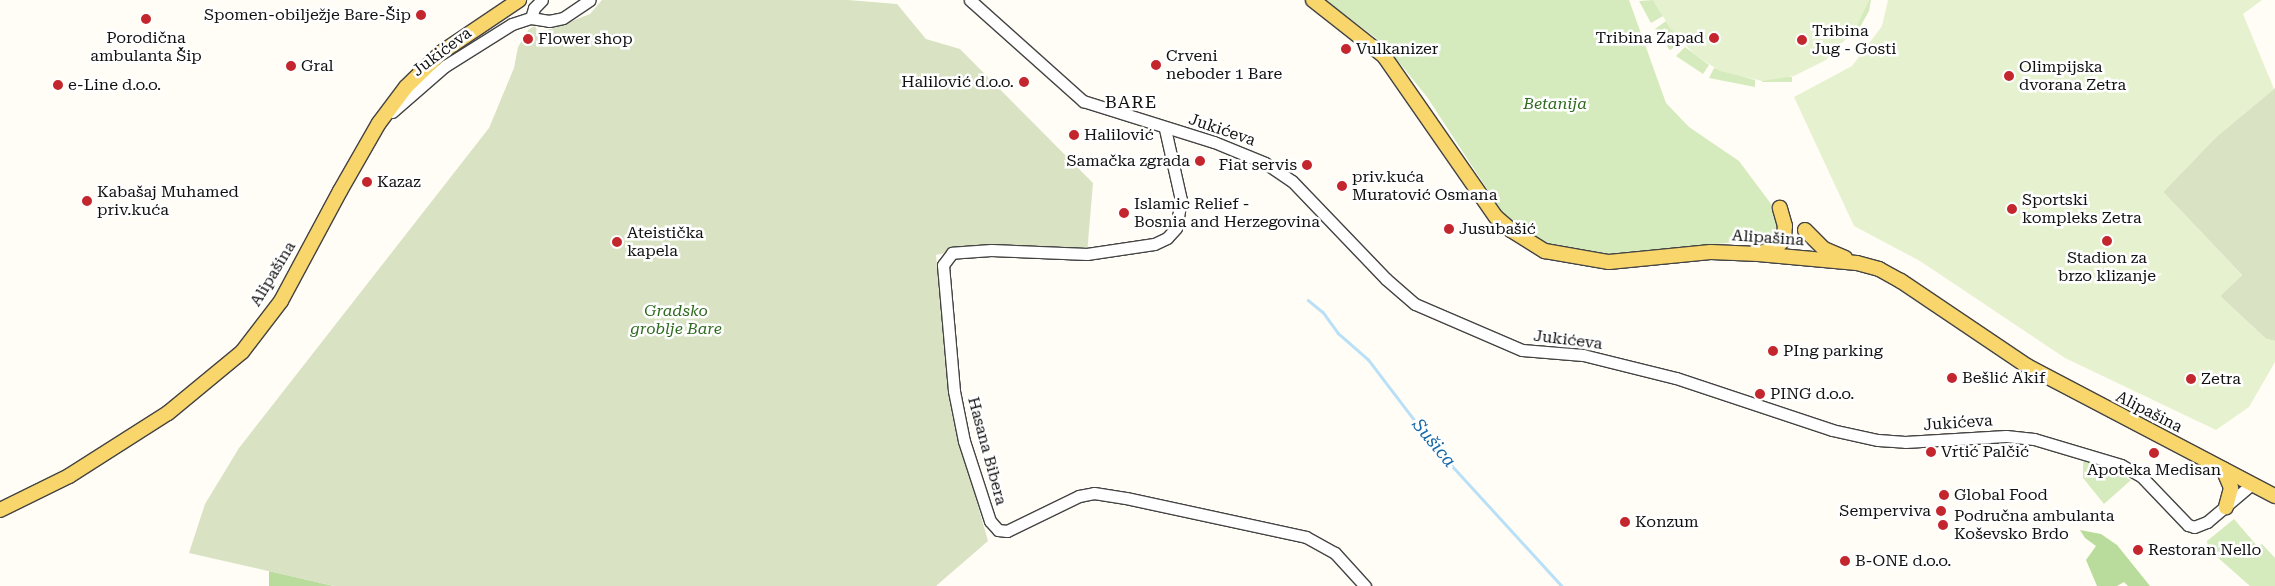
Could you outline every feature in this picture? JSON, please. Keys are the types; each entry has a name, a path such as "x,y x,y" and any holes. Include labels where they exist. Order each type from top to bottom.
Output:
{"main road":[{"name":"Alipašina","path":"0,510 68,476 160,418 242,352 281,301 379,123 429,62 519,0"},
{"name":"Alipašina","path":"1313,0 1384,56 1430,119 1480,196 1496,217 1527,241 1551,252 1594,262 1711,252 1758,254 1857,263 1901,281 2027,366 2275,496"},
{"path":"1758,254 1778,246 1784,239 1785,226 1780,208"},
{"path":"1805,230 1824,249 1857,263"},
{"path":"2223,469 2231,488 2226,507"}],"street":[{"path":"531,18 534,8 542,0"},
{"name":"Jukićeva","path":"379,123 445,66 512,24 531,18 549,21 563,18 590,0"},
{"name":"Jukićeva","path":"970,0 1083,101 1166,130 1214,142 1265,163 1292,181 1386,279 1415,304 1522,350 1583,355 1676,378 1832,430 1878,440 1906,442 2006,436 2034,439 2121,465 2141,476 2191,527 2203,525 2252,484"},
{"name":"Hasana Bibera","path":"1166,130 1181,200 1176,228 1167,238 1154,244 1087,254 991,250 952,253 943,265 954,391 964,441 990,521 998,530 1006,531 1080,496 1094,493 1126,498 1306,537 1335,553 1365,586"}],"green space":[{"name":"Gradsko groblje Bare","path":"602,0 848,0 897,4 926,39 960,49 1093,183 1087,254 1050,247 973,246 936,255 952,415 988,541 936,586 334,586 189,553 205,504 239,448 489,128 514,68 518,47 529,29 535,26 538,32 551,29 590,14"},
{"name":"Betanija","path":"1325,0 1629,0 1666,103 1689,127 1739,161 1780,216 1777,241 1735,242 1609,256 1551,247 1524,233 1504,215 1427,97 1402,66 1376,38"},
{"path":"1653,0 1663,16 1651,23 1639,1"},
{"path":"1653,0 1869,0 1856,28 1826,60 1794,76 1762,81 1720,71 1695,55 1670,28"},
{"path":"1869,0 1871,0 1869,11 1854,38 1850,36"},
{"name":"Sportski kompleks Zetra","path":"1888,0 2262,0 2243,14 2274,89 2216,137 2163,192 2242,275 2220,296 2266,339 2275,341 2275,362 2249,407 2216,430 2065,358 1920,261 1854,226 1794,97 1852,66 1882,26"},
{"path":"1666,21 1681,42 1670,50 1655,29"},
{"path":"1685,47 1709,65 1703,74 1676,56"},
{"path":"1714,68 1755,80 1755,87 1709,78"},
{"path":"1762,77 1792,77 1792,82 1762,82"},
{"path":"2275,88 2275,341 2266,339 2220,296 2242,275 2163,192 2216,137"},
{"path":"2091,460 2131,480 2104,504 2083,478 2083,462"},
{"path":"2234,519 2258,547 2262,544 2275,558 2275,586 2250,586 2208,549 2207,541"},
{"path":"2080,530 2101,534 2117,545 2150,586 2128,586 2124,582 2117,586 2097,586 2086,560 2096,546 2085,538"},
{"path":"269,571 334,586 269,586"}],"waterway":[{"name":"Sušica","path":"1308,300 1323,312 1338,333 1368,359 1435,447 1562,586"}],"place":[{"name":"Spomen-obilježje Bare-Šip","path":"421,15"},
{"name":"Porodična ambulanta Šip","path":"146,19"},
{"name":"Tribina Zapad","path":"1714,38"},
{"name":"Flower shop","path":"528,39"},
{"name":"Tribina Jug - Gosti","path":"1802,40"},
{"name":"Vulkanizer","path":"1346,49"},
{"name":"Crveni neboder 1 Bare","path":"1156,65"},
{"name":"Gral","path":"291,66"},
{"name":"Olimpijska dvorana Zetra","path":"2009,76"},
{"name":"Halilović d.o.o.","path":"1024,82"},
{"name":"e-Line d.o.o.","path":"58,85"},
{"name":"Halilović","path":"1074,135"},
{"name":"Samačka zgrada","path":"1200,161"},
{"name":"Fiat servis","path":"1307,165"},
{"name":"Kazaz","path":"367,182"},
{"name":"priv.kuća Muratović Osmana","path":"1342,186"},
{"name":"Kabašaj Muhamed priv.kuća","path":"87,201"},
{"name":"Sportski kompleks Zetra","path":"2012,209"},
{"name":"Islamic Relief - Bosnia and Herzegovina","path":"1124,213"},
{"name":"Jusubašić","path":"1449,229"},
{"name":"Stadion za brzo klizanje","path":"2107,241"},
{"name":"Ateistička kapela","path":"617,242"},
{"name":"PIng parking","path":"1773,351"},
{"name":"Bešlić Akif","path":"1952,378"},
{"name":"Zetra","path":"2191,379"},
{"name":"PING d.o.o.","path":"1760,394"},
{"name":"Vrtić Palčić","path":"1931,452"},
{"name":"Apoteka Medisan","path":"2154,453"},
{"name":"Global Food","path":"1944,495"},
{"name":"Semperviva","path":"1941,511"},
{"name":"Konzum","path":"1625,522"},
{"name":"Područna ambulanta Koševsko Brdo","path":"1943,525"},
{"name":"Restoran Nello","path":"2138,550"},
{"name":"B-ONE d.o.o.","path":"1845,561"}],"district":[{"name":"BARE","path":"1131,102"}]}
